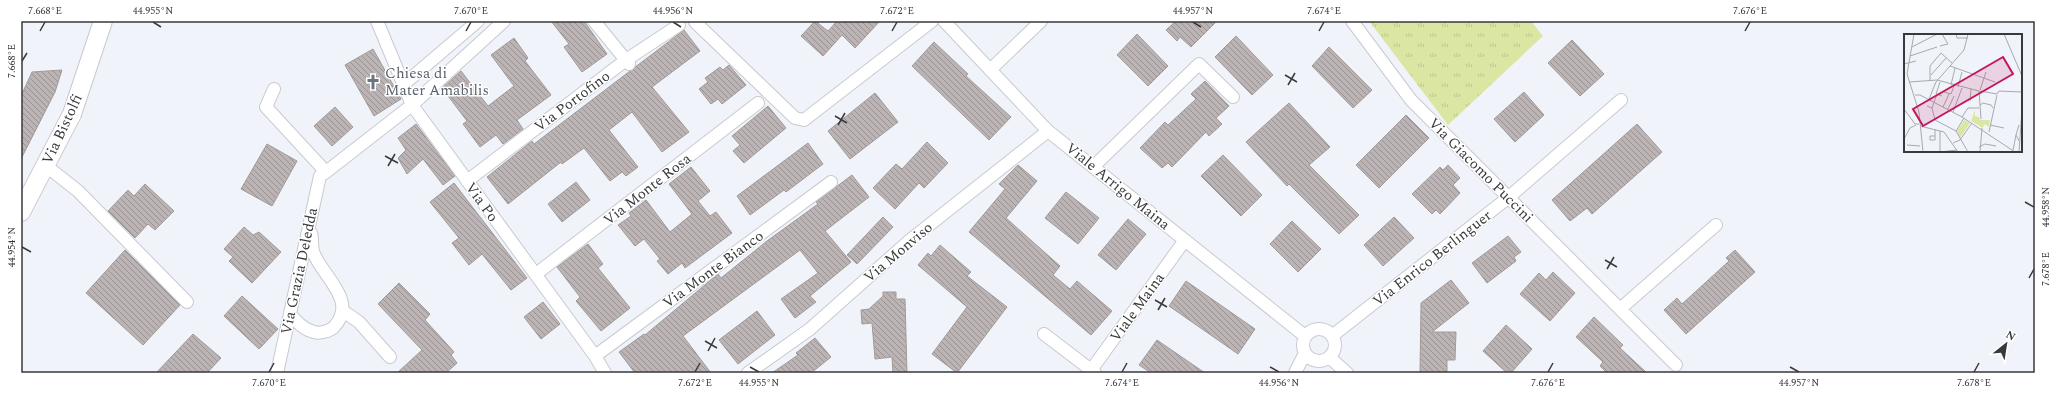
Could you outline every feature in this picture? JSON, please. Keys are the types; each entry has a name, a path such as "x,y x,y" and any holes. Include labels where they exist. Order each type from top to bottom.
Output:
{"street":[{"name":"Via Bistolfi","path":"21,212 72,114 103,21"},
{"name":"Via Po","path":"377,21 412,105 536,274 595,356 605,373"},
{"path":"404,84 478,21"},
{"path":"274,89 266,107 326,172 412,105 504,21"},
{"path":"594,21 628,62"},
{"path":"695,22 795,118 804,120 932,21"},
{"name":"Viale Arrigo Maina","path":"944,21 1048,131 1305,336"},
{"path":"990,70 1041,21"},
{"name":"Via Giacomo Puccini","path":"1352,21 1411,100 1676,365"},
{"name":"Via Portofino","path":"467,181 678,25"},
{"path":"1093,167 1198,64 1233,97"},
{"name":"Via Enrico Berlinguer","path":"1332,336 1509,198 1621,100"},
{"name":"Via Monte Rosa","path":"536,274 758,103"},
{"name":"Via Monviso","path":"748,373 810,329 909,241 1048,131"},
{"path":"46,165 78,191 187,302"},
{"name":"Via Grazia Deledda","path":"277,373 320,176 326,172"},
{"name":"Via Monte Bianco","path":"595,356 831,182"},
{"path":"290,314 302,326 317,333 331,330 338,322 343,311 340,293 321,269 313,252 310,223"},
{"path":"1620,309 1716,225"},
{"name":"Viale Maina","path":"1092,372 1185,240"},
{"path":"343,311 359,322 390,357"},
{"path":"1313,330 1324,330 1332,336 1335,345 1329,357 1325,360 1314,360 1305,353 1303,345 1305,336 1313,330"},
{"path":"1044,334 1092,372"},
{"path":"1295,373 1305,353"},
{"path":"1329,357 1347,373"}],"green space":[{"path":"1369,21 1531,21 1543,36 1448,125"}],"building":[{"path":"551,21 584,21 607,54 582,72 564,47 569,44"},
{"path":"815,21 828,31 837,21 880,21 855,48 842,35 823,56 801,36"},
{"path":"1176,21 1217,21 1191,47 1180,37 1177,41 1166,30"},
{"path":"684,30 700,51 652,87 689,132 662,152 632,112 609,130 638,167 626,176 622,172 610,181 584,148 562,164 561,162 508,204 487,177 532,141 534,144"},
{"path":"1137,34 1168,66 1148,86 1117,55"},
{"path":"1236,36 1273,75 1252,95 1215,57"},
{"path":"514,38 528,58 525,61 551,95 517,120 523,129 503,144 496,135 480,147 463,124 467,121 442,88 461,71 488,106 514,86 491,55"},
{"path":"1572,40 1604,74 1580,96 1548,63"},
{"path":"934,42 968,74 966,76 1011,117 989,140 912,66"},
{"path":"1329,47 1372,90 1353,108 1312,66"},
{"name":"Chiesa di Mater Amabilis","path":"373,49 401,99 374,116 345,65"},
{"path":"729,65 746,85 722,104 718,99 711,104 699,89 708,82 705,78 720,67 723,70"},
{"path":"62,70 55,92 21,159 21,96 32,72"},
{"path":"1205,81 1229,106 1216,118 1222,124 1209,136 1206,132 1172,167 1168,163 1162,168 1140,148 1165,122 1168,125 1196,99 1191,94"},
{"path":"1524,92 1544,115 1515,142 1494,119"},
{"path":"875,93 898,122 850,159 828,131"},
{"path":"1289,103 1330,147 1309,165 1359,215 1339,234 1289,184 1287,186 1246,142"},
{"path":"768,106 786,128 744,163 733,151 740,145 732,136"},
{"path":"335,107 353,127 332,146 314,126"},
{"path":"1406,115 1429,138 1379,188 1356,165"},
{"path":"416,124 455,176 443,185 423,159 407,174 398,158 406,150 398,138"},
{"path":"1637,124 1662,152 1592,214 1587,208 1570,221 1552,200"},
{"path":"927,142 948,163 924,188 919,183 895,209 873,188 896,164 902,169"},
{"path":"808,143 823,164 786,192 784,190 750,215 737,196"},
{"path":"267,144 297,161 272,206 241,189"},
{"path":"1223,155 1262,195 1241,216 1201,176"},
{"path":"1018,165 1037,181 1006,218 1060,266 1053,275 1070,289 1077,281 1112,311 1091,335 969,232 1005,189 999,184"},
{"path":"1448,165 1460,178 1453,185 1460,193 1440,214 1436,210 1432,214 1412,194 1440,167 1443,170"},
{"path":"691,167 710,191 698,201 710,216 716,212 732,233 685,268 682,263 668,274 657,261 660,259 644,239 635,246 618,225 631,216 629,213 646,200 670,232 692,214 669,184"},
{"path":"852,175 869,197 825,231 851,262 810,296 816,302 795,318 781,299 818,273 800,250 683,336 711,373 635,373 619,352 644,334 645,335 718,274 721,278 767,241 818,204 816,202"},
{"path":"576,182 590,200 562,222 548,204"},
{"path":"454,183 527,278 511,290 482,254 469,265 452,243 459,238 430,202"},
{"path":"145,184 174,211 155,230 148,224 135,238 108,211 128,190 134,196"},
{"path":"1066,192 1099,218 1078,244 1045,218"},
{"path":"883,217 893,227 857,264 847,255"},
{"path":"1394,217 1414,238 1383,266 1364,245"},
{"path":"1128,219 1146,234 1116,270 1098,255"},
{"path":"1292,221 1321,249 1298,272 1270,244"},
{"path":"244,227 253,235 259,232 281,252 252,283 229,261 233,257 224,249"},
{"path":"1508,236 1521,252 1514,257 1516,261 1487,283 1472,263"},
{"path":"588,244 603,264 598,268 630,308 601,331 576,301 580,297 557,267"},
{"path":"940,245 971,272 967,276 1007,307 957,373 932,354 967,307 918,265 928,253 931,256"},
{"path":"125,250 180,305 143,345 86,293"},
{"path":"1735,250 1755,272 1686,334 1664,310 1677,298 1682,304 1729,261 1726,258"},
{"path":"1553,272 1575,293 1550,321 1520,294 1539,273 1546,280"},
{"path":"1451,280 1469,303 1432,332 1456,332 1455,360 1447,360 1447,373 1420,373 1421,303"},
{"path":"1186,281 1255,329 1238,354 1169,306"},
{"path":"399,283 430,314 425,320 454,352 451,355 457,363 446,373 397,373 422,350 378,304"},
{"path":"883,292 896,292 896,299 905,299 907,373 893,373 892,357 875,359 872,323 862,324 861,310 869,309 883,296"},
{"path":"242,296 278,329 259,349 224,316"},
{"path":"543,302 560,324 541,339 524,317"},
{"path":"757,311 775,335 738,364 719,340"},
{"path":"1594,317 1623,345 1620,348 1647,373 1607,373 1600,366 1603,362 1576,337"},
{"path":"1506,325 1532,349 1511,373 1507,373 1483,351"},
{"path":"193,334 221,358 207,373 156,373"},
{"path":"815,338 831,357 811,373 772,373 798,355 796,353"},
{"path":"1157,340 1205,373 1151,373 1139,365"}],"place":[{"name":"Chiesa di Mater Amabilis","path":"373,82"}]}
